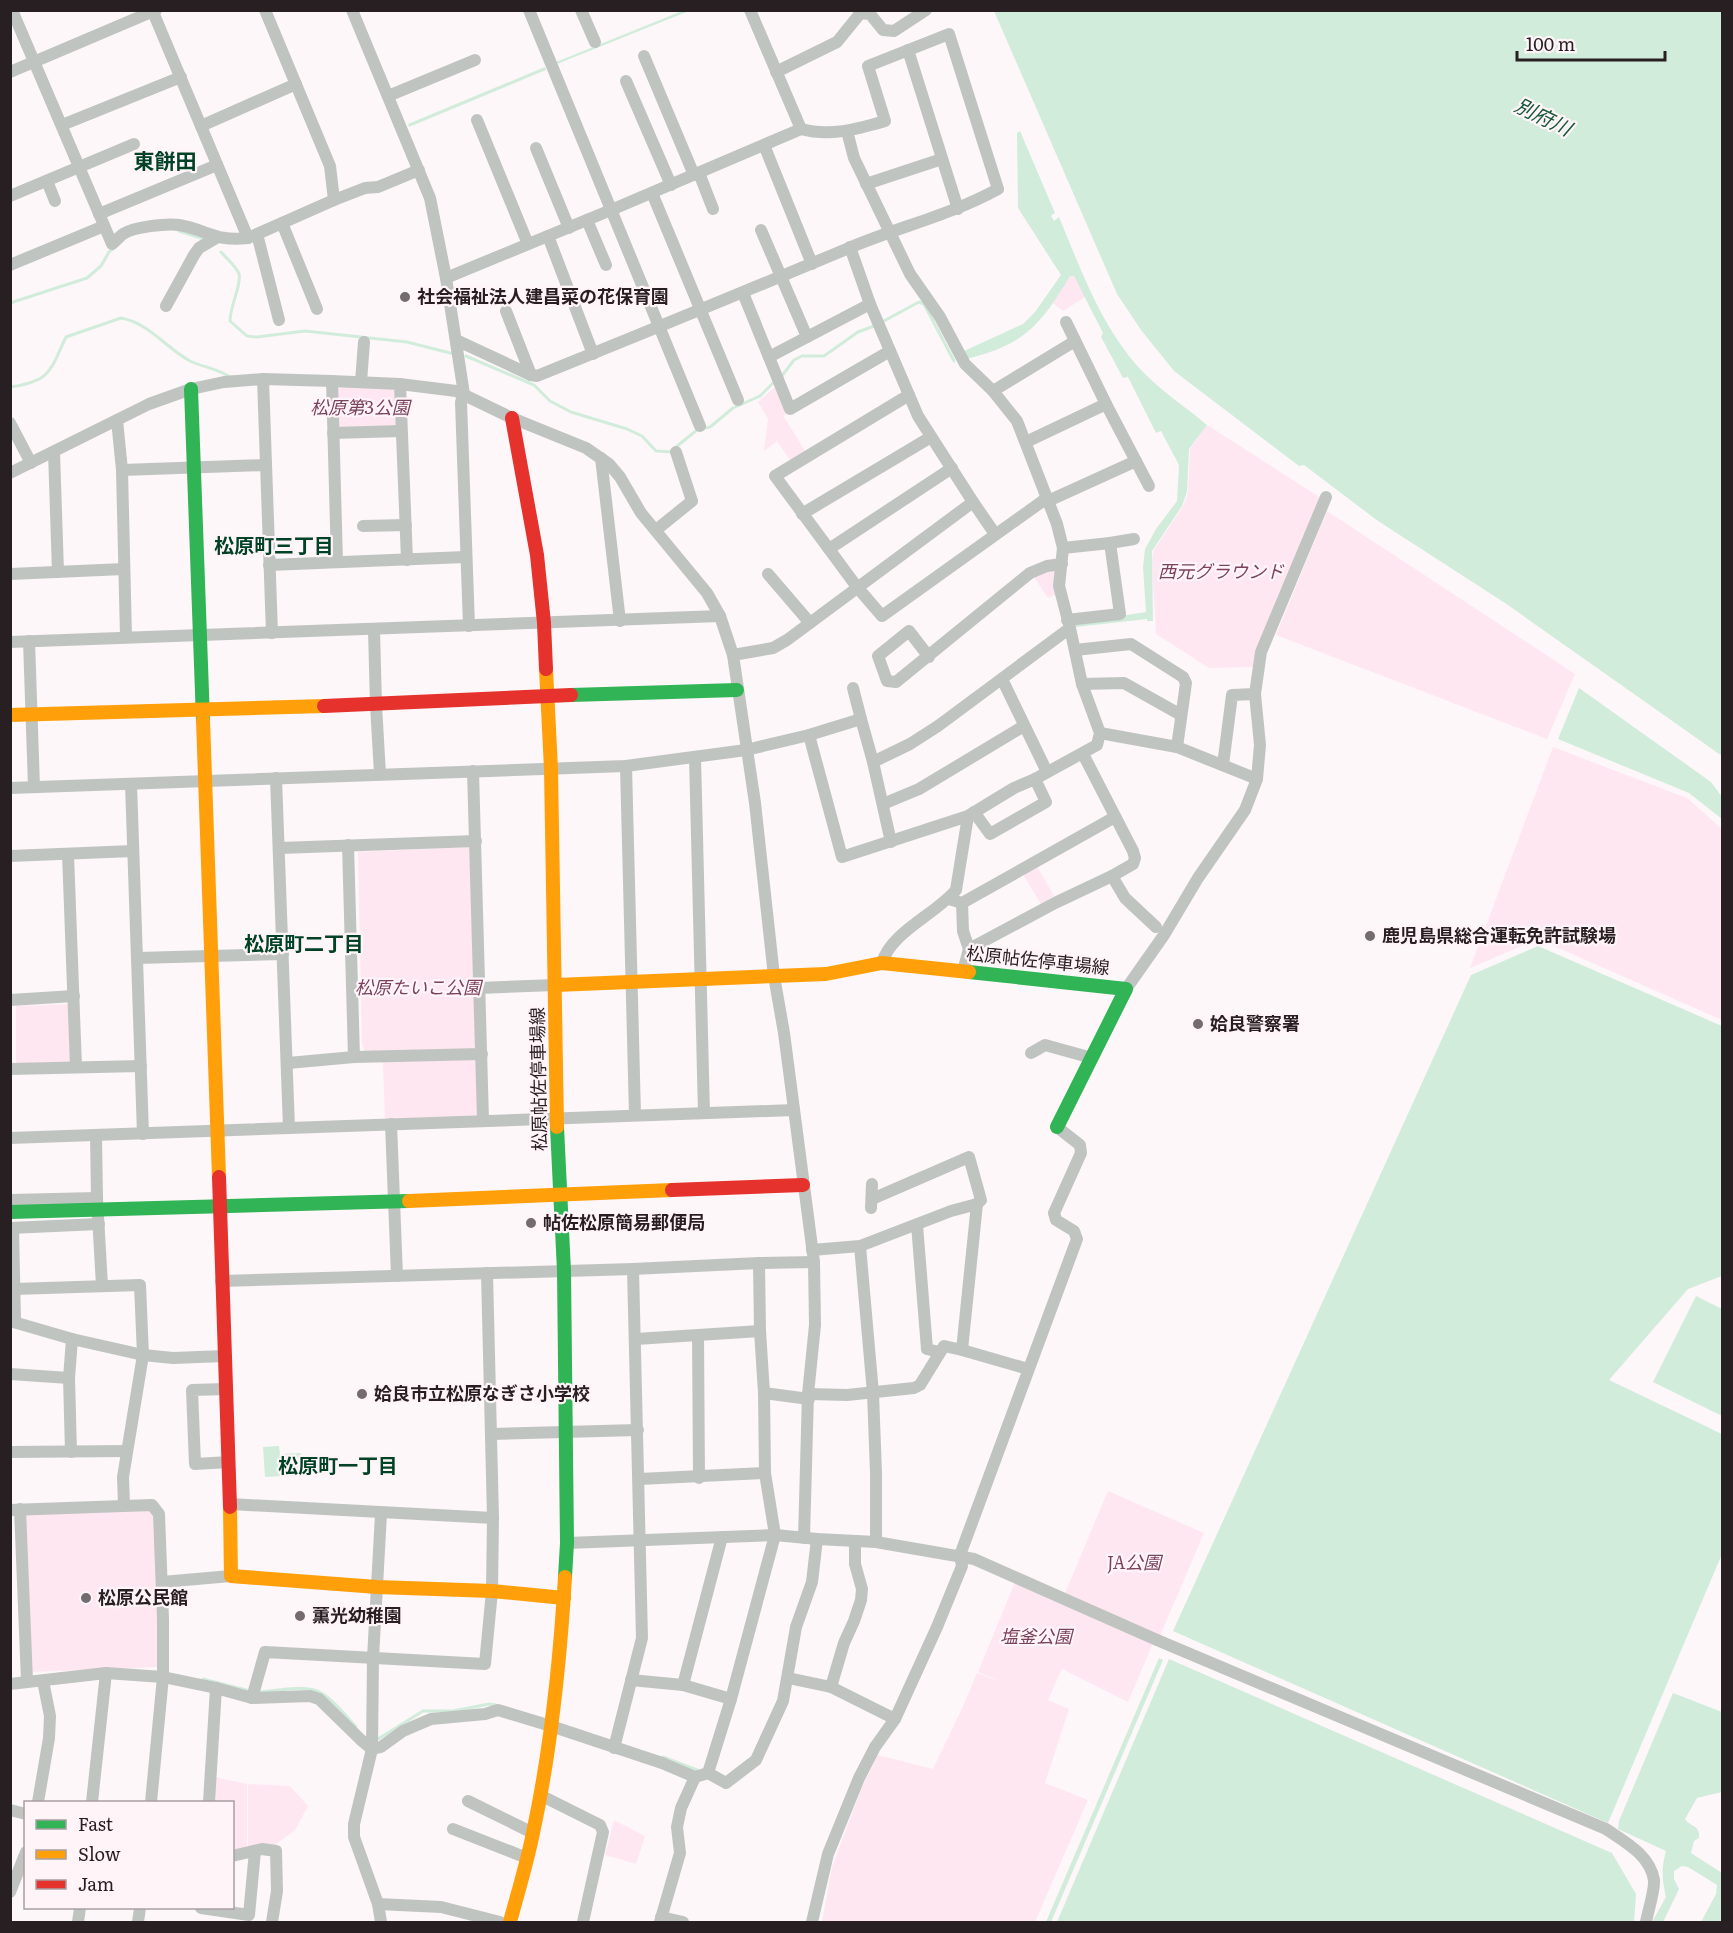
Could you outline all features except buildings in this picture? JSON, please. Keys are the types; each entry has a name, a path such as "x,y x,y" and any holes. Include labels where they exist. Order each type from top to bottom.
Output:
{"street":[{"path":"12,10 112,244 124,233 134,229 176,224 208,233 216,238 231,240 253,236 334,200 365,188 378,187 419,170"},
{"path":"265,10 330,166 334,200"},
{"path":"529,10 700,426"},
{"path":"581,10 595,42"},
{"path":"750,10 801,129"},
{"path":"776,72 837,42 861,12 870,14 883,30 894,31 926,10"},
{"path":"10,72 155,11 217,165 253,236 279,320"},
{"path":"355,11 430,198 446,278 464,394 461,402 469,626"},
{"path":"446,278 801,129 813,132 847,131 885,121 868,66 949,34 998,189 958,209 888,232 537,376 456,340"},
{"path":"908,50 958,209"},
{"path":"644,56 713,209"},
{"path":"388,96 475,60"},
{"path":"62,125 180,77"},
{"path":"626,81 671,185"},
{"path":"201,126 296,84"},
{"path":"477,120 528,244"},
{"path":"809,735 842,857 971,814 1014,788 1083,754 1097,745 1100,733 1082,684 1059,586 1063,548 1048,499 1026,442 1017,421 993,392 965,364 940,317 910,274 854,158 847,131"},
{"path":"10,196 134,144"},
{"path":"764,145 812,264"},
{"path":"536,148 569,228"},
{"path":"866,184 942,159"},
{"path":"99,214 217,165"},
{"path":"47,181 55,201"},
{"path":"652,193 738,400"},
{"path":"587,220 606,266"},
{"path":"282,223 316,309"},
{"path":"10,265 104,226"},
{"path":"761,230 807,337"},
{"path":"548,236 593,354"},
{"path":"166,306 199,248 216,238"},
{"path":"850,248 870,304 909,395 931,437 995,534"},
{"path":"743,293 790,409 890,351"},
{"path":"769,357 870,304"},
{"path":"506,311 531,375"},
{"path":"1066,322 1149,486"},
{"path":"993,392 1075,341"},
{"path":"361,382 364,342"},
{"path":"263,379 272,633"},
{"path":"10,473 141,408 190,389 224,382 263,379 434,387 464,394 512,418 586,448 601,458 620,477 641,513 707,593 720,616 733,655 813,1256 814,1325 808,1397 804,1538"},
{"path":"332,381 337,562"},
{"path":"400,384 408,560"},
{"path":"190,389 229,1462 231,1576"},
{"path":"909,395 775,476 857,587 882,616 995,534 1048,499 1136,461"},
{"path":"1026,442 1106,404"},
{"path":"479,988 556,985 551,769 544,623 537,555 512,418"},
{"path":"117,420 122,470 126,637"},
{"path":"10,423 31,463"},
{"path":"333,433 401,432"},
{"path":"802,514 931,437"},
{"path":"54,452 58,572"},
{"path":"656,530 692,501 676,452"},
{"path":"601,458 620,621"},
{"path":"122,470 265,465"},
{"path":"829,549 952,468"},
{"path":"812,1923 828,1854 859,1778 875,1747 895,1719 938,1627 962,1566 960,1555 1077,1239 1074,1231 1056,1220 1054,1213 1082,1153 1080,1145 1057,1127 1126,989 1245,810 1257,779 1260,745 1255,694 1261,652 1326,497"},
{"path":"733,655 773,648 973,502"},
{"path":"363,525 406,525"},
{"path":"1063,548 1134,539"},
{"path":"873,762 910,744 1002,679 1069,624 1120,614 1110,543"},
{"path":"269,565 465,557"},
{"path":"928,657 1030,573 1047,566 1062,564"},
{"path":"10,574 124,569"},
{"path":"768,574 810,623"},
{"path":"10,642 720,616"},
{"path":"374,630 380,774"},
{"path":"29,641 34,787"},
{"path":"1075,650 1131,644 1183,677 1186,683 1177,747"},
{"path":"1002,679 1047,772"},
{"path":"1082,684 1124,683 1181,715"},
{"path":"853,688 891,842"},
{"path":"10,714 376,705 548,696 737,690"},
{"path":"1223,765 1233,695 1255,694"},
{"path":"10,788 626,766 746,750 809,735 861,719"},
{"path":"883,804 919,789 1024,726"},
{"path":"1100,733 1177,747 1257,779"},
{"path":"969,949 1133,864 1135,858 1083,754"},
{"path":"694,757 704,1113"},
{"path":"626,766 635,1116"},
{"path":"473,771 483,1120"},
{"path":"276,778 289,1128"},
{"path":"971,814 990,834 1046,802 1035,779"},
{"path":"131,784 142,1134"},
{"path":"882,963 885,950 956,890 971,814"},
{"path":"962,903 1115,817"},
{"path":"280,848 476,841"},
{"path":"348,845 354,1057"},
{"path":"10,856 133,851"},
{"path":"69,854 76,1067"},
{"path":"1112,876 1125,898 1156,927"},
{"path":"949,898 962,903"},
{"path":"962,903 963,931 969,949 963,971"},
{"path":"137,958 283,954"},
{"name":"松原帖佐停車場線","path":"510,1923 533,1833 551,1726 564,1598 567,1543 564,1271 557,1118 556,985 826,974 882,963 1126,989"},
{"path":"10,1000 74,996"},
{"path":"1031,1053 1045,1045 1092,1058"},
{"path":"288,1063 354,1057 482,1054"},
{"path":"10,1069 141,1066"},
{"path":"10,1138 794,1110"},
{"path":"391,1124 397,1276"},
{"path":"96,1136 96,1211 102,1286"},
{"path":"221,1281 759,1263 813,1256 860,1245 951,1211 977,1204 981,1200 969,1157 871,1203 872,1184"},
{"path":"10,1212 394,1202 803,1185"},
{"path":"10,1200 96,1211"},
{"path":"962,1350 977,1204"},
{"path":"96,1211 12,1228 13,1321 72,1339 142,1355 173,1358 225,1356"},
{"path":"917,1225 927,1349 939,1352"},
{"path":"860,1245 873,1393 876,1542"},
{"path":"708,1773 731,1699 775,1535 765,1473 764,1393 759,1331 759,1263"},
{"path":"614,1748 642,1638 633,1269"},
{"path":"252,1698 265,1652 485,1664 492,1592 493,1518 487,1273"},
{"path":"14,1289 140,1285 142,1355 123,1477 124,1505"},
{"path":"636,1339 759,1331"},
{"path":"698,1335 699,1478"},
{"path":"71,1452 69,1378 72,1339"},
{"path":"764,1393 808,1397 914,1388 920,1385 944,1346 1028,1370"},
{"path":"10,1374 69,1378"},
{"path":"226,1389 192,1390 195,1464 229,1462"},
{"path":"492,1434 638,1430"},
{"path":"10,1452 127,1450"},
{"path":"639,1479 699,1478 765,1473"},
{"path":"230,1504 381,1514 493,1518"},
{"path":"27,1681 15,1510 152,1505 159,1514 163,1677 151,1801"},
{"path":"381,1514 373,1658 372,1749 354,1824 354,1838 378,1904 381,1923"},
{"path":"567,1543 775,1535 876,1542 974,1559 1157,1640 1606,1829 1647,1860 1654,1881 1646,1923"},
{"path":"683,1685 722,1537"},
{"path":"372,1749 381,1747 403,1731 431,1719 485,1714 498,1710 662,1763 695,1777 708,1773 726,1783 756,1760 783,1701 796,1627 812,1582 817,1539"},
{"path":"831,1687 844,1643 861,1600 862,1589 855,1564 855,1541"},
{"path":"162,1582 231,1576 564,1598"},
{"path":"10,1684 106,1673 163,1677 252,1698 300,1695 320,1699 372,1749"},
{"path":"92,1801 106,1673"},
{"path":"788,1678 831,1687 895,1719"},
{"path":"631,1680 683,1685 731,1699"},
{"path":"38,1801 49,1738 50,1716 43,1681"},
{"path":"209,1801 216,1688"},
{"path":"683,1923 660,1920 680,1853 677,1827 681,1808 695,1777"},
{"path":"540,1796 600,1825 603,1832 583,1923"},
{"path":"468,1801 533,1833"},
{"path":"453,1829 527,1857"},
{"path":"234,1856 262,1849 276,1851 277,1891 272,1923"},
{"path":"208,1909 249,1915 255,1851"},
{"path":"10,1892 14,1870 24,1855"},
{"path":"378,1904 441,1906 464,1918 500,1923"}],"green space":[{"path":"1070,276 1074,276 1085,297 1063,311 1053,303"},
{"name":"松原第3公園","path":"336,384 396,388 398,423 394,428 339,430"},
{"path":"776,386 787,410 784,417 807,454 792,463 777,441 764,451 768,419 758,402"},
{"name":"西元グラウンド","path":"1207,425 1321,498 1256,667 1209,668 1156,634 1153,551 1183,506 1188,493 1190,449"},
{"path":"1327,511 1575,674 1547,739 1276,635"},
{"path":"1053,568 1057,571 1057,594 1048,598 1033,576"},
{"path":"1553,747 1687,798 1722,829 1722,1020 1538,939 1470,968"},
{"name":"松原たいこ公園","path":"471,847 477,1043 473,1051 366,1054 362,1045 358,852"},
{"path":"1036,865 1054,896 1041,904 1022,873"},
{"path":"71,1004 72,1064 16,1066 16,1006"},
{"path":"476,1057 479,1117 385,1121 383,1061"},
{"name":"JA公園","path":"1108,1491 1204,1533 1160,1636 1065,1593"},
{"path":"149,1510 154,1515 159,1593 158,1667 30,1672 25,1517 29,1513"},
{"name":"塩釜公園","path":"1015,1582 1153,1643 1128,1702 1062,1669 1048,1700 1069,1709 1045,1783 1088,1800 1035,1922 822,1922 832,1867 862,1787 878,1755 933,1769 977,1673 1004,1683 978,1672"},
{"path":"215,1777 247,1784 247,1850 234,1853 234,1801 214,1801"},
{"path":"248,1784 290,1786 308,1806 295,1830 271,1848 248,1849"},
{"path":"614,1820 645,1836 636,1864 605,1855"}],"water":[{"path":"682,11 689,11 557,64 556,62"},
{"name":"別府川","path":"994,11 1722,11 1722,756 1505,603 1378,521 1304,465 1299,466 1174,371 1141,330 1117,294"},
{"path":"545,67 546,70 409,127 408,124"},
{"path":"1020,131 1055,213 1051,216 1054,221 1059,217 1095,300 1118,340 1146,375 1207,425 1189,449 1187,492 1182,506 1152,551 1153,621 1147,621 1147,619 1076,627 1076,623 1146,612 1143,567 1145,549 1156,529 1177,501 1179,465 1161,431 1156,433 1128,377 1123,378 1101,337 1103,333 1074,276 1070,276 1050,308 1016,340 986,354 966,359 962,352 1023,324 1035,312 1061,275 1018,208 1017,133"},
{"path":"1579,688 1711,782 1722,797 1722,819 1689,793 1558,739"},
{"path":"1538,946 1722,1026 1722,1276 1688,1289 1609,1380 1722,1434 1722,1554 1608,1823 1173,1631 1471,975"},
{"path":"1696,1296 1722,1309 1722,1416 1653,1382"},
{"path":"279,1446 280,1454 301,1453 302,1475 265,1477 263,1447"},
{"path":"1159,1658 1163,1660 1051,1922 1046,1922"},
{"path":"1169,1659 1612,1853 1636,1894 1634,1922 1057,1922"},
{"path":"1673,1693 1722,1712 1722,1792 1697,1798 1685,1819 1697,1828 1699,1834 1699,1838 1694,1841 1691,1853 1722,1873 1722,1922 1701,1922 1716,1894 1717,1885 1688,1867 1682,1866 1674,1871 1674,1879 1679,1889 1663,1922 1652,1922 1666,1897 1663,1864 1666,1851 1618,1829 1619,1821"}],"waterway":[{"path":"179,231 204,239"},
{"path":"10,303 87,278 101,266 114,248"},
{"path":"221,252 239,274 230,321 247,336 257,337 305,331 407,342 454,354"},
{"path":"882,322 919,302 924,304 954,361"},
{"path":"10,387 34,381 48,372 66,337 121,318 149,330 190,361 230,377"},
{"path":"781,377 794,360 802,356 824,356 858,332 874,326"},
{"path":"466,356 534,385 550,401 571,412 627,429 642,436 656,451 672,452"},
{"path":"705,428 710,427 733,408 760,396 774,382"},
{"path":"676,447 697,430"},
{"path":"203,1679 250,1691"},
{"path":"258,1692 296,1688 317,1691 333,1702 356,1727"},
{"path":"378,1739 423,1711 453,1711 489,1704 496,1705"},
{"path":"663,1757 697,1770"}],"traffic: fast":[{"path":"191,389 203,720"},
{"path":"571,695 737,690"},
{"path":"969,972 1126,989 1057,1127"},
{"path":"557,1127 564,1271 567,1543 565,1577"},
{"path":"10,1212 409,1201"}],"traffic: slow":[{"path":"546,669 551,769 557,1127"},
{"path":"10,715 324,706"},
{"path":"203,720 219,1177"},
{"path":"556,985 826,974 882,963 969,972"},
{"path":"409,1201 672,1190"},
{"path":"230,1507 231,1576 377,1587 492,1591 564,1598"},
{"path":"510,1922 531,1844 545,1770 557,1673 565,1577"}],"traffic: jam":[{"path":"512,418 537,555 546,669"},
{"path":"324,706 571,695"},
{"path":"219,1177 230,1507"},
{"path":"672,1190 803,1185"}],"place":[{"name":"社会福祉法人建昌菜の花保育園","path":"405,297"},
{"name":"鹿児島県総合運転免許試験場","path":"1370,936"},
{"name":"姶良警察署","path":"1198,1024"},
{"name":"帖佐松原簡易郵便局","path":"531,1223"},
{"name":"姶良市立松原なぎさ小学校","path":"362,1394"},
{"name":"松原公民館","path":"86,1598"},
{"name":"薫光幼稚園","path":"300,1616"}],"district":[{"name":"東餅田","path":"165,162"},
{"name":"松原町三丁目","path":"274,546"},
{"name":"松原町二丁目","path":"304,944"},
{"name":"松原町一丁目","path":"338,1466"}]}
